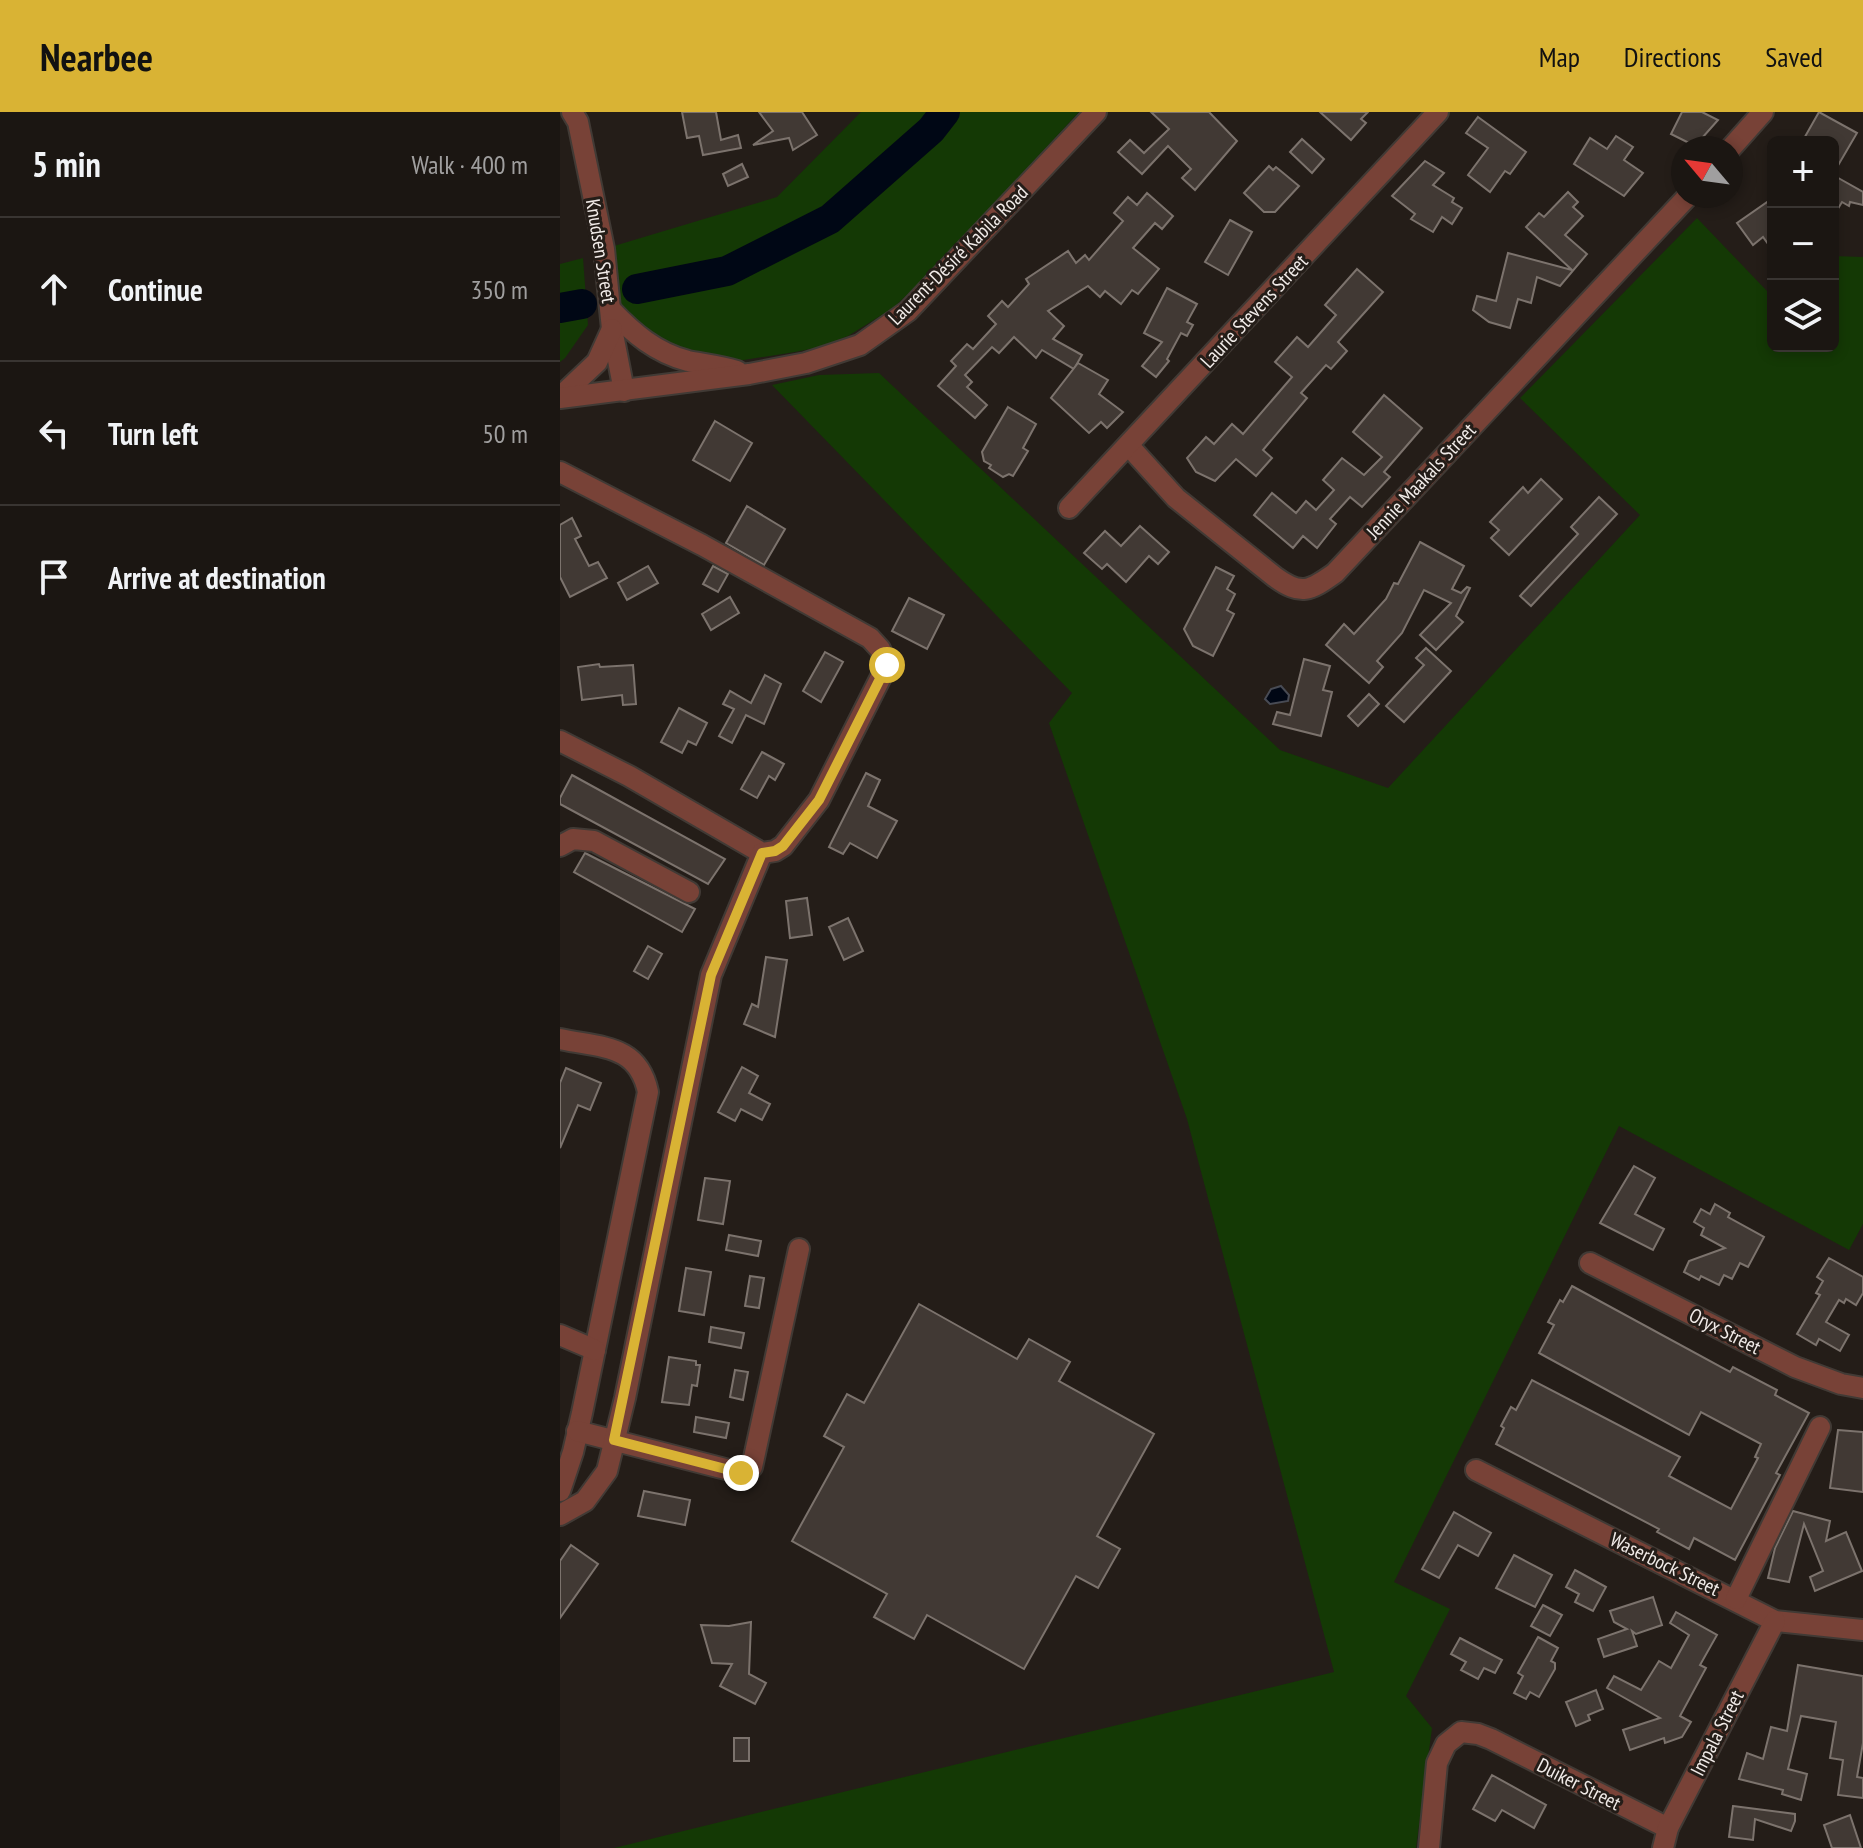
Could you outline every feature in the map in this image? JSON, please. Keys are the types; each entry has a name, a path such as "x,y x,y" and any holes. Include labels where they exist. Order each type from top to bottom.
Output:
{"street":[{"name":"Laurent-Désiré Kabila Road","path":"560,398 749,374 806,363 860,345 908,311 1096,112"},
{"name":"Laurie Stevens Street","path":"1069,508 1438,112"},
{"path":"1742,136 1763,112"},
{"name":"Knudsen Street","path":"582,115 624,391"},
{"name":"Jennie Maakals Street","path":"1129,446 1176,498 1263,569 1289,587 1299,590 1317,586 1335,573 1677,208"},
{"path":"560,398 597,362 612,320 657,349 686,360 749,374"},
{"path":"560,472 870,638 880,649 887,665 819,800 783,846 775,851 762,853 629,776 560,741"},
{"path":"560,846 573,839 594,841 689,892"},
{"path":"560,1515 585,1501 607,1471 711,975 762,853"},
{"path":"560,1039 619,1052 635,1060 645,1075 648,1092 595,1350 560,1491"},
{"path":"577,1431 741,1473 752,1467 799,1249"},
{"name":"Oryx Street","path":"1590,1263 1804,1371 1863,1388"},
{"path":"560,1335 595,1350"},
{"path":"1741,1590 1820,1427"},
{"name":"Waserbock Street","path":"1476,1470 1741,1590 1775,1621 1863,1630"},
{"name":"Impala Street","path":"1666,1838 1775,1621"},
{"name":"Duiker Street","path":"1429,1848 1437,1763 1446,1744 1461,1732 1491,1739 1666,1838"}],"green space":[{"path":"861,112 1079,112 926,277 893,308 848,336 820,347 731,362 686,360 611,310 604,249 777,197"},
{"path":"1697,218 1767,291 1767,352 1839,352 1839,256 1863,257 1863,1224 1849,1250 1619,1126 1394,1582 1450,1609 1406,1696 1432,1728 1416,1848 614,1848 1334,1672 1187,1119 1049,723 1072,693 772,385 819,375 879,373 1280,750 1388,788 1640,515 1520,398"},
{"path":"583,258 588,325 560,362 560,264"}],"shaded area":[{"path":"1281,686 1289,695 1288,701 1270,704 1265,699 1271,689"}],"building":[{"path":"682,112 716,112 721,140 738,135 741,148 703,155 699,136 687,138"},
{"path":"759,112 802,112 817,135 793,150 789,138 753,145 773,131"},
{"path":"1151,112 1209,112 1237,141 1195,190 1182,178 1191,169 1168,146 1142,174 1118,152 1130,140 1144,153 1169,129"},
{"path":"1320,112 1368,112 1361,119 1366,123 1351,140"},
{"path":"1682,112 1702,112 1718,120 1704,136 1671,134"},
{"path":"1819,112 1857,133 1839,164 1839,136 1805,136"},
{"path":"1478,117 1526,152 1510,174 1505,171 1490,192 1468,175 1488,148 1466,133"},
{"path":"1616,136 1633,147 1624,160 1643,173 1624,196 1574,164 1590,138 1607,149"},
{"path":"1302,139 1324,159 1312,173 1290,152"},
{"path":"1425,161 1444,173 1433,185 1454,198 1452,202 1462,208 1452,224 1442,217 1433,232 1411,219 1415,214 1392,196"},
{"path":"742,164 748,177 728,186 723,174"},
{"path":"1269,166 1273,170 1276,167 1299,186 1275,212 1264,212 1244,193"},
{"path":"1839,178 1863,192 1863,205 1850,202 1849,206 1842,202 1839,207"},
{"path":"1568,192 1578,202 1573,207 1583,216 1565,235 1587,254 1560,286 1537,277 1531,303 1518,299 1510,328 1489,322 1473,310 1477,296 1496,301 1508,253 1572,270 1526,227 1539,213 1544,217"},
{"path":"1147,193 1173,216 1162,229 1155,223 1133,248 1159,269 1138,294 1132,290 1121,304 1105,291 1100,297 1088,286 1048,311 1064,326 1053,339 1082,355 1074,369 1042,350 1036,358 1014,337 999,353 992,347 965,375 972,382 967,387 987,405 975,418 938,386 956,366 951,361 967,344 973,349 996,324 988,316 1002,301 1008,307 1029,284 1026,279 1068,251 1076,263 1085,255 1089,260 1123,221 1114,213 1128,197 1137,205"},
{"path":"1767,202 1767,243 1763,237 1753,245 1737,223"},
{"path":"1230,220 1252,232 1228,275 1205,262"},
{"path":"1357,269 1383,292 1338,342 1347,351 1331,369 1326,365 1301,393 1307,398 1263,450 1272,458 1256,476 1236,459 1215,481 1196,472 1187,458 1206,437 1214,444 1232,424 1243,434 1292,377 1275,362 1297,337 1308,347 1336,315 1325,305"},
{"path":"1167,288 1197,304 1187,322 1193,325 1187,336 1181,333 1167,359 1169,361 1156,377 1142,366 1162,342 1144,333"},
{"path":"1078,363 1108,380 1099,394 1123,412 1107,428 1101,422 1089,433 1051,398"},
{"path":"1384,395 1422,428 1384,472 1390,477 1362,507 1350,497 1330,519 1336,524 1317,548 1303,536 1293,548 1254,515 1272,493 1296,513 1306,501 1316,510 1334,490 1323,480 1342,458 1364,475 1382,457 1353,432"},
{"path":"1008,407 1036,424 1023,448 1028,451 1013,476 1003,477 989,468 991,465 984,461 982,452"},
{"path":"715,421 752,443 730,481 693,460"},
{"path":"1541,479 1562,499 1509,555 1491,538 1499,530 1490,522 1523,487 1528,493"},
{"path":"1599,497 1617,514 1531,606 1520,596 1578,534 1571,527"},
{"path":"747,506 785,529 764,565 726,543"},
{"path":"572,518 581,536 575,539 589,566 598,562 607,578 570,597 560,577 560,525"},
{"path":"1140,526 1169,552 1158,564 1149,556 1126,582 1107,564 1102,569 1084,553 1105,531 1121,546"},
{"path":"1420,542 1464,566 1452,589 1461,593 1470,588 1456,616 1463,622 1436,650 1420,635 1451,603 1424,590 1402,633 1377,661 1383,667 1369,683 1326,645 1344,624 1354,634 1386,599 1394,583 1398,584"},
{"path":"648,566 658,583 627,600 618,583"},
{"path":"713,566 728,574 718,592 703,584"},
{"path":"1216,567 1234,576 1227,589 1235,594 1227,610 1234,614 1213,656 1193,646 1184,629"},
{"path":"730,597 739,613 711,630 702,614"},
{"path":"909,598 944,615 927,649 892,631"},
{"path":"1426,648 1451,671 1404,722 1386,706 1424,665 1416,658"},
{"path":"825,652 843,662 821,702 803,691"},
{"path":"1304,659 1330,666 1323,690 1332,692 1321,736 1273,724 1277,712 1290,715"},
{"path":"599,664 600,667 633,665 636,704 623,705 622,695 582,700 578,667"},
{"path":"765,675 781,684 764,724 746,715 732,743 719,736 734,709 723,704 730,691 751,703"},
{"path":"1369,694 1379,704 1358,726 1348,716"},
{"path":"679,708 707,723 696,745 688,741 682,753 661,742"},
{"path":"762,752 784,764 775,780 769,776 757,798 741,789"},
{"path":"866,773 880,780 868,806 897,821 877,858 850,843 843,854 829,847"},
{"path":"572,775 725,859 708,884 560,804"},
{"path":"585,853 695,909 682,932 574,872"},
{"path":"807,898 812,935 790,938 786,901"},
{"path":"848,918 863,951 844,960 829,927"},
{"path":"648,946 662,954 648,979 634,971"},
{"path":"766,957 787,960 775,1037 744,1024 752,1004 758,1007"},
{"path":"742,1067 758,1076 749,1093 770,1104 762,1120 741,1109 735,1121 718,1112"},
{"path":"566,1068 601,1083 590,1110 578,1105 560,1148 560,1083"},
{"path":"1634,1166 1655,1178 1635,1214 1664,1229 1653,1250 1600,1223"},
{"path":"705,1178 730,1181 723,1224 698,1220"},
{"path":"1715,1204 1730,1213 1728,1217 1764,1237 1748,1267 1740,1263 1732,1279 1724,1275 1719,1285 1684,1272 1689,1261 1725,1248 1701,1235 1704,1228 1694,1222 1701,1209 1710,1214"},
{"path":"729,1235 761,1241 758,1256 726,1250"},
{"path":"1829,1258 1863,1277 1863,1293 1856,1305 1846,1299 1844,1303 1839,1300 1826,1322 1849,1335 1840,1351 1819,1339 1816,1345 1797,1334 1820,1295 1816,1293 1823,1281 1817,1277"},
{"path":"686,1268 711,1272 704,1315 679,1311"},
{"path":"750,1276 764,1278 759,1308 745,1306"},
{"path":"1572,1286 1730,1372 1733,1367 1777,1390 1775,1395 1809,1413 1776,1473 1780,1475 1735,1560 1694,1538 1689,1549 1657,1532 1659,1529 1496,1444 1511,1407 1516,1410 1532,1380 1680,1457 1669,1476 1731,1509 1758,1458 1755,1457 1761,1444 1701,1412 1689,1435 1539,1353 1554,1325 1548,1322"},
{"path":"919,1304 1017,1359 1029,1339 1070,1362 1059,1381 1154,1434 1097,1536 1120,1549 1098,1588 1076,1576 1024,1669 927,1615 914,1639 874,1617 887,1594 792,1541 844,1447 824,1436 847,1394 864,1403"},
{"path":"711,1327 744,1333 741,1348 709,1342"},
{"path":"669,1357 696,1361 696,1365 700,1365 697,1386 692,1385 689,1405 662,1402"},
{"path":"735,1370 748,1372 743,1400 730,1397"},
{"path":"696,1417 729,1423 726,1438 694,1432"},
{"path":"1838,1430 1863,1432 1863,1492 1830,1488"},
{"path":"644,1491 690,1500 685,1525 638,1516"},
{"path":"1793,1511 1830,1521 1826,1541 1846,1532 1862,1571 1815,1591 1810,1577 1823,1571 1804,1524 1789,1582 1768,1578 1775,1548"},
{"path":"1454,1512 1491,1533 1478,1556 1458,1545 1439,1578 1422,1569"},
{"path":"571,1545 598,1564 560,1618 560,1561"},
{"path":"1514,1555 1552,1575 1535,1607 1496,1588"},
{"path":"1575,1570 1606,1587 1593,1611 1575,1602 1579,1594 1566,1587"},
{"path":"1653,1597 1662,1625 1636,1634 1632,1631 1637,1646 1604,1657 1598,1639 1627,1629 1614,1622 1610,1611"},
{"path":"1543,1605 1562,1615 1550,1636 1531,1626"},
{"path":"1676,1612 1717,1635 1700,1665 1706,1668 1680,1716 1691,1722 1682,1737 1665,1743 1664,1738 1630,1750 1623,1730 1660,1718 1607,1688 1614,1676 1641,1690 1659,1661 1671,1668 1689,1635 1670,1623"},
{"path":"751,1622 749,1674 766,1683 755,1704 720,1686 732,1664 712,1663 701,1625 729,1626"},
{"path":"1538,1637 1558,1648 1551,1661 1555,1663 1555,1669 1539,1697 1530,1692 1526,1699 1514,1693 1523,1676 1518,1673"},
{"path":"1460,1638 1502,1660 1495,1673 1484,1668 1478,1679 1461,1670 1466,1662 1451,1654"},
{"path":"1798,1665 1863,1676 1863,1743 1857,1777 1863,1778 1863,1798 1838,1795 1843,1760 1830,1758 1836,1722 1801,1716 1788,1769 1807,1774 1801,1800 1782,1794 1783,1790 1739,1779 1747,1753 1763,1759 1771,1727 1787,1731"},
{"path":"1596,1690 1603,1709 1588,1715 1590,1720 1576,1726 1566,1702"},
{"path":"734,1738 749,1738 749,1761 734,1761"},
{"path":"1492,1775 1546,1805 1534,1828 1502,1810 1495,1821 1473,1809"},
{"path":"1733,1806 1795,1814 1795,1821 1791,1831 1755,1819 1753,1840 1729,1837"},
{"path":"1850,1815 1861,1848 1832,1848 1824,1825"}],"waterway":[{"path":"637,289 727,271 830,219 931,130 945,112"},
{"path":"560,308 582,304"}],"route":[{"path":"741,1473 614,1440 711,975 762,853 783,846 819,800 887,665"}]}
